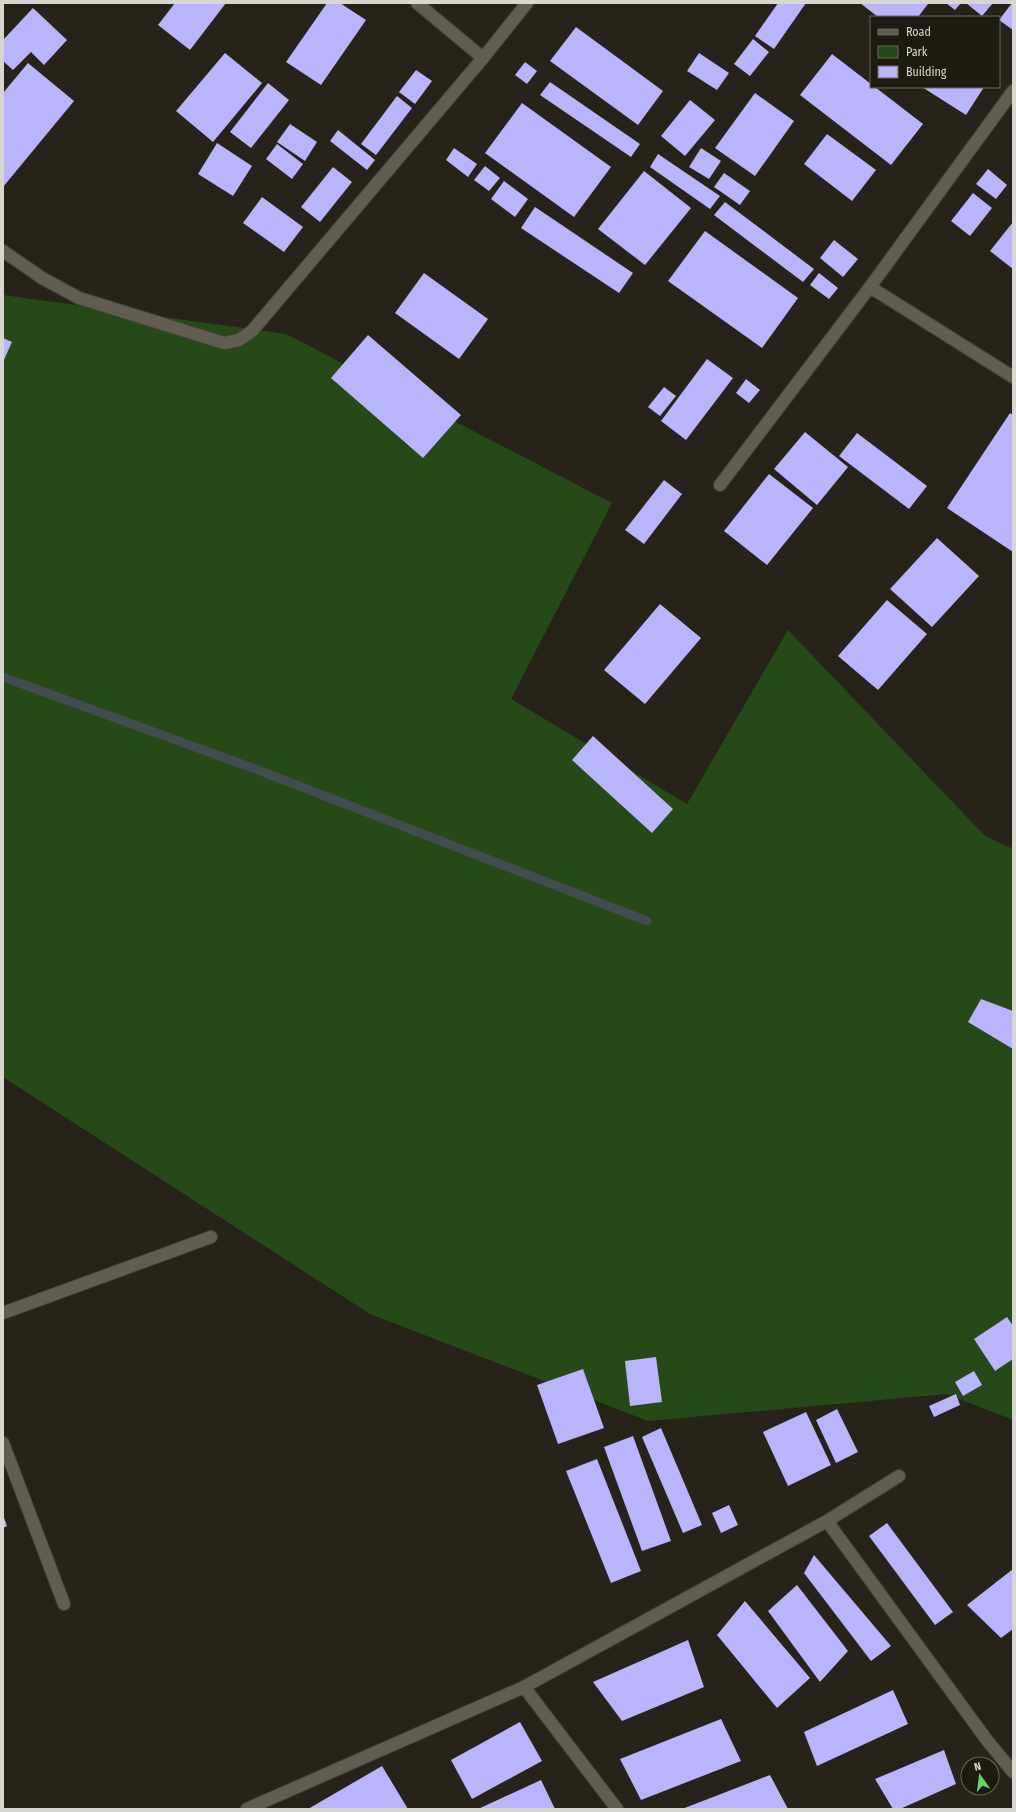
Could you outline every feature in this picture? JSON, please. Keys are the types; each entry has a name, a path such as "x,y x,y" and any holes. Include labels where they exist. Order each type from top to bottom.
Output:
{"street":[{"path":"417,3 483,58"},
{"path":"3,251 42,278 79,298 224,344 239,340 252,331 483,58 527,3"},
{"path":"720,485 870,287 1013,91"},
{"path":"870,287 1013,377"},
{"path":"3,1313 211,1237"},
{"path":"3,1443 64,1604"},
{"path":"247,1809 524,1687 827,1521 899,1476"},
{"path":"827,1521 986,1739 1013,1772"},
{"path":"524,1687 617,1809"}],"green space":[{"path":"3,295 286,334 612,503 511,699 687,804 788,630 985,836 1013,849 1013,1420 947,1394 648,1421 370,1314 3,1077"}],"building":[{"path":"175,3 226,3 190,50 158,25"},
{"path":"327,3 340,3 366,20 321,85 286,62"},
{"path":"778,3 806,3 774,49 755,36"},
{"path":"860,3 928,4 919,16 877,16"},
{"path":"946,3 961,3 955,10"},
{"path":"966,3 993,3 982,16"},
{"path":"1013,3 1013,30 1000,21"},
{"path":"33,8 67,40 44,65 31,52 13,70 3,61 3,40"},
{"path":"576,27 663,91 638,125 550,61"},
{"path":"753,39 769,52 750,76 734,64"},
{"path":"225,53 262,83 213,142 176,111"},
{"path":"699,53 729,73 717,90 687,71"},
{"path":"832,54 870,83 870,88 876,88 923,124 891,165 800,95"},
{"path":"525,62 537,71 527,84 515,75"},
{"path":"28,63 74,101 3,187 3,93"},
{"path":"416,70 432,81 415,104 399,92"},
{"path":"550,82 640,144 631,157 540,95"},
{"path":"268,83 289,100 251,148 230,132"},
{"path":"924,88 983,88 966,115"},
{"path":"755,93 794,121 755,176 715,148"},
{"path":"397,96 412,108 376,155 361,144"},
{"path":"690,100 715,120 685,156 661,136"},
{"path":"522,103 611,167 574,217 485,153"},
{"path":"290,124 317,142 305,161 277,142"},
{"path":"338,130 375,160 367,170 330,141"},
{"path":"827,134 876,170 852,201 804,164"},
{"path":"217,143 252,166 233,196 198,174"},
{"path":"277,144 303,164 292,179 266,159"},
{"path":"454,148 477,164 468,177 446,160"},
{"path":"701,148 721,161 709,179 689,167"},
{"path":"658,154 720,196 710,209 650,167"},
{"path":"485,166 500,178 489,191 474,180"},
{"path":"333,167 352,182 320,222 301,207"},
{"path":"988,169 1007,185 996,199 976,184"},
{"path":"644,171 691,208 645,265 598,229"},
{"path":"724,173 750,191 740,205 714,187"},
{"path":"504,181 528,199 515,217 491,199"},
{"path":"973,193 992,208 970,236 951,221"},
{"path":"262,197 303,227 284,252 243,223"},
{"path":"725,202 814,269 803,282 714,215"},
{"path":"535,207 633,273 619,293 521,228"},
{"path":"1013,222 1013,269 990,251"},
{"path":"705,231 798,298 762,348 668,281"},
{"path":"834,240 858,259 843,277 820,258"},
{"path":"424,273 488,319 459,359 395,313"},
{"path":"819,273 838,288 829,299 810,285"},
{"path":"368,335 461,415 423,458 331,378"},
{"path":"3,338 12,342 3,362"},
{"path":"707,359 733,378 686,440 661,421"},
{"path":"746,379 760,390 749,403 736,393"},
{"path":"664,387 676,396 660,416 648,407"},
{"path":"1010,413 1013,415 1013,552 947,508"},
{"path":"805,432 848,467 817,505 774,469"},
{"path":"857,433 927,486 909,509 839,456"},
{"path":"769,474 813,508 767,565 724,531"},
{"path":"664,480 682,494 644,544 625,530"},
{"path":"937,538 979,576 932,627 890,589"},
{"path":"887,600 927,634 878,690 838,656"},
{"path":"660,604 701,638 645,704 604,670"},
{"path":"593,736 673,809 652,833 572,760"},
{"path":"981,999 1013,1011 1013,1049 968,1022"},
{"path":"1007,1317 1013,1326 1013,1359 995,1371 974,1339"},
{"path":"656,1357 662,1402 630,1406 625,1361"},
{"path":"583,1369 604,1428 558,1444 537,1385"},
{"path":"974,1371 982,1385 963,1396 955,1382"},
{"path":"956,1394 960,1405 934,1417 929,1406"},
{"path":"837,1409 858,1452 836,1463 816,1420"},
{"path":"806,1412 831,1465 788,1486 763,1432"},
{"path":"661,1428 702,1525 683,1533 642,1437"},
{"path":"633,1436 671,1541 642,1551 604,1447"},
{"path":"597,1459 641,1571 611,1583 566,1471"},
{"path":"729,1505 738,1525 721,1533 712,1513"},
{"path":"3,1515 7,1526 3,1528"},
{"path":"887,1523 953,1612 935,1625 869,1536"},
{"path":"814,1555 891,1646 871,1661 804,1573"},
{"path":"1013,1569 1013,1629 1001,1638 967,1605"},
{"path":"797,1585 848,1651 820,1682 768,1611"},
{"path":"745,1601 810,1678 777,1708 717,1635"},
{"path":"688,1640 704,1687 622,1721 593,1682"},
{"path":"893,1690 908,1724 817,1766 804,1732"},
{"path":"721,1719 741,1761 641,1800 620,1759"},
{"path":"520,1722 542,1761 472,1799 451,1760"},
{"path":"944,1750 956,1784 900,1809 893,1809 875,1779"},
{"path":"382,1766 408,1809 308,1809"},
{"path":"770,1775 788,1809 682,1809"},
{"path":"541,1780 555,1809 478,1809"}],"waterway":[{"path":"3,677 258,770 647,921"}]}
